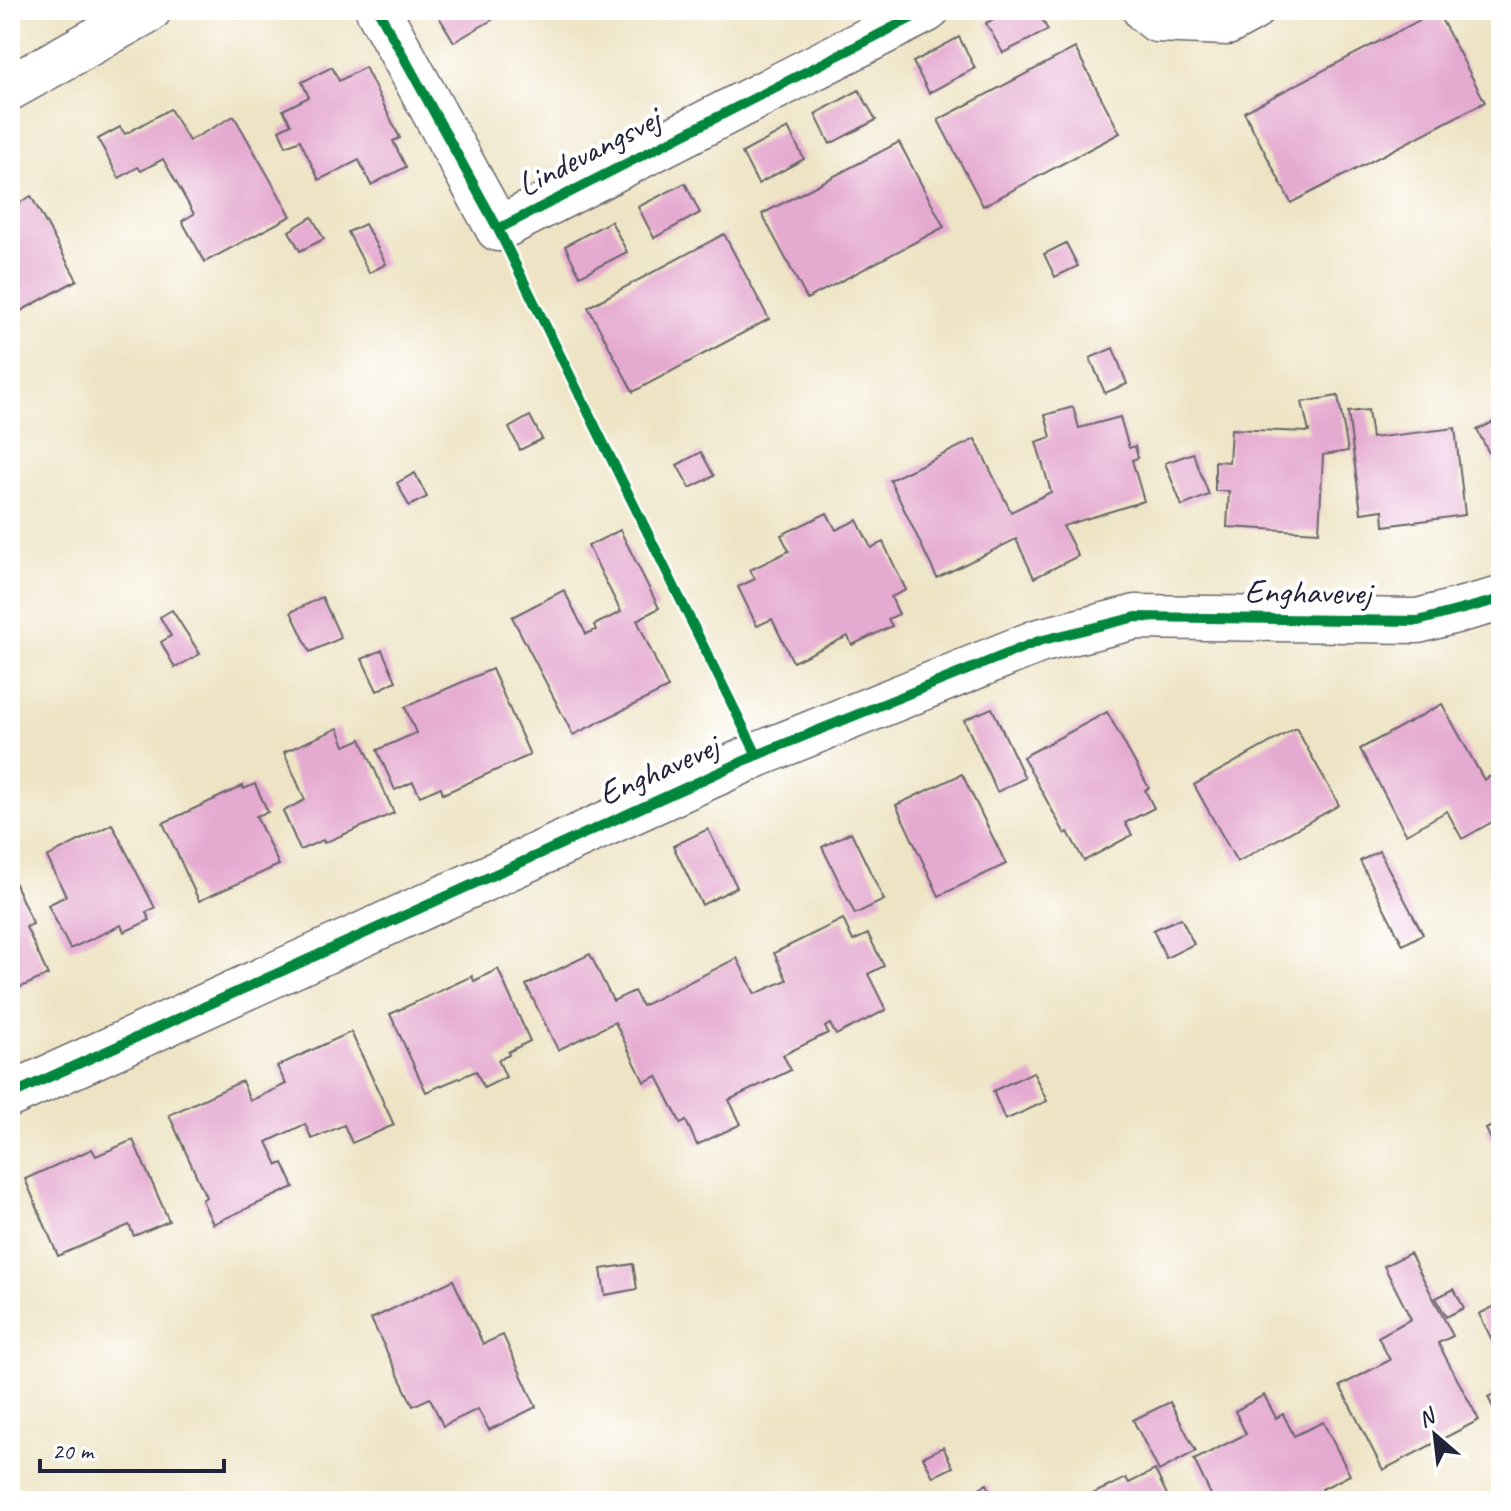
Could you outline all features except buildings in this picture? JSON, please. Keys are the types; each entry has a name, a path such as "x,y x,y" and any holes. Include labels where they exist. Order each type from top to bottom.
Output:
{"street":[{"path":"10,88 149,10"},
{"name":"Lindevangsvej","path":"378,10 498,229 927,10"},
{"path":"1145,10 1157,20 1227,23 1251,10"},
{"name":"Enghavevej","path":"10,1095 757,755 1039,641 1136,617 1418,621 1501,599"}],"cycle path":[{"path":"378,10 498,229 757,755"},
{"path":"498,229 927,10"},
{"path":"10,1095 757,755 1039,641 1136,617 1418,621 1501,599"}]}
